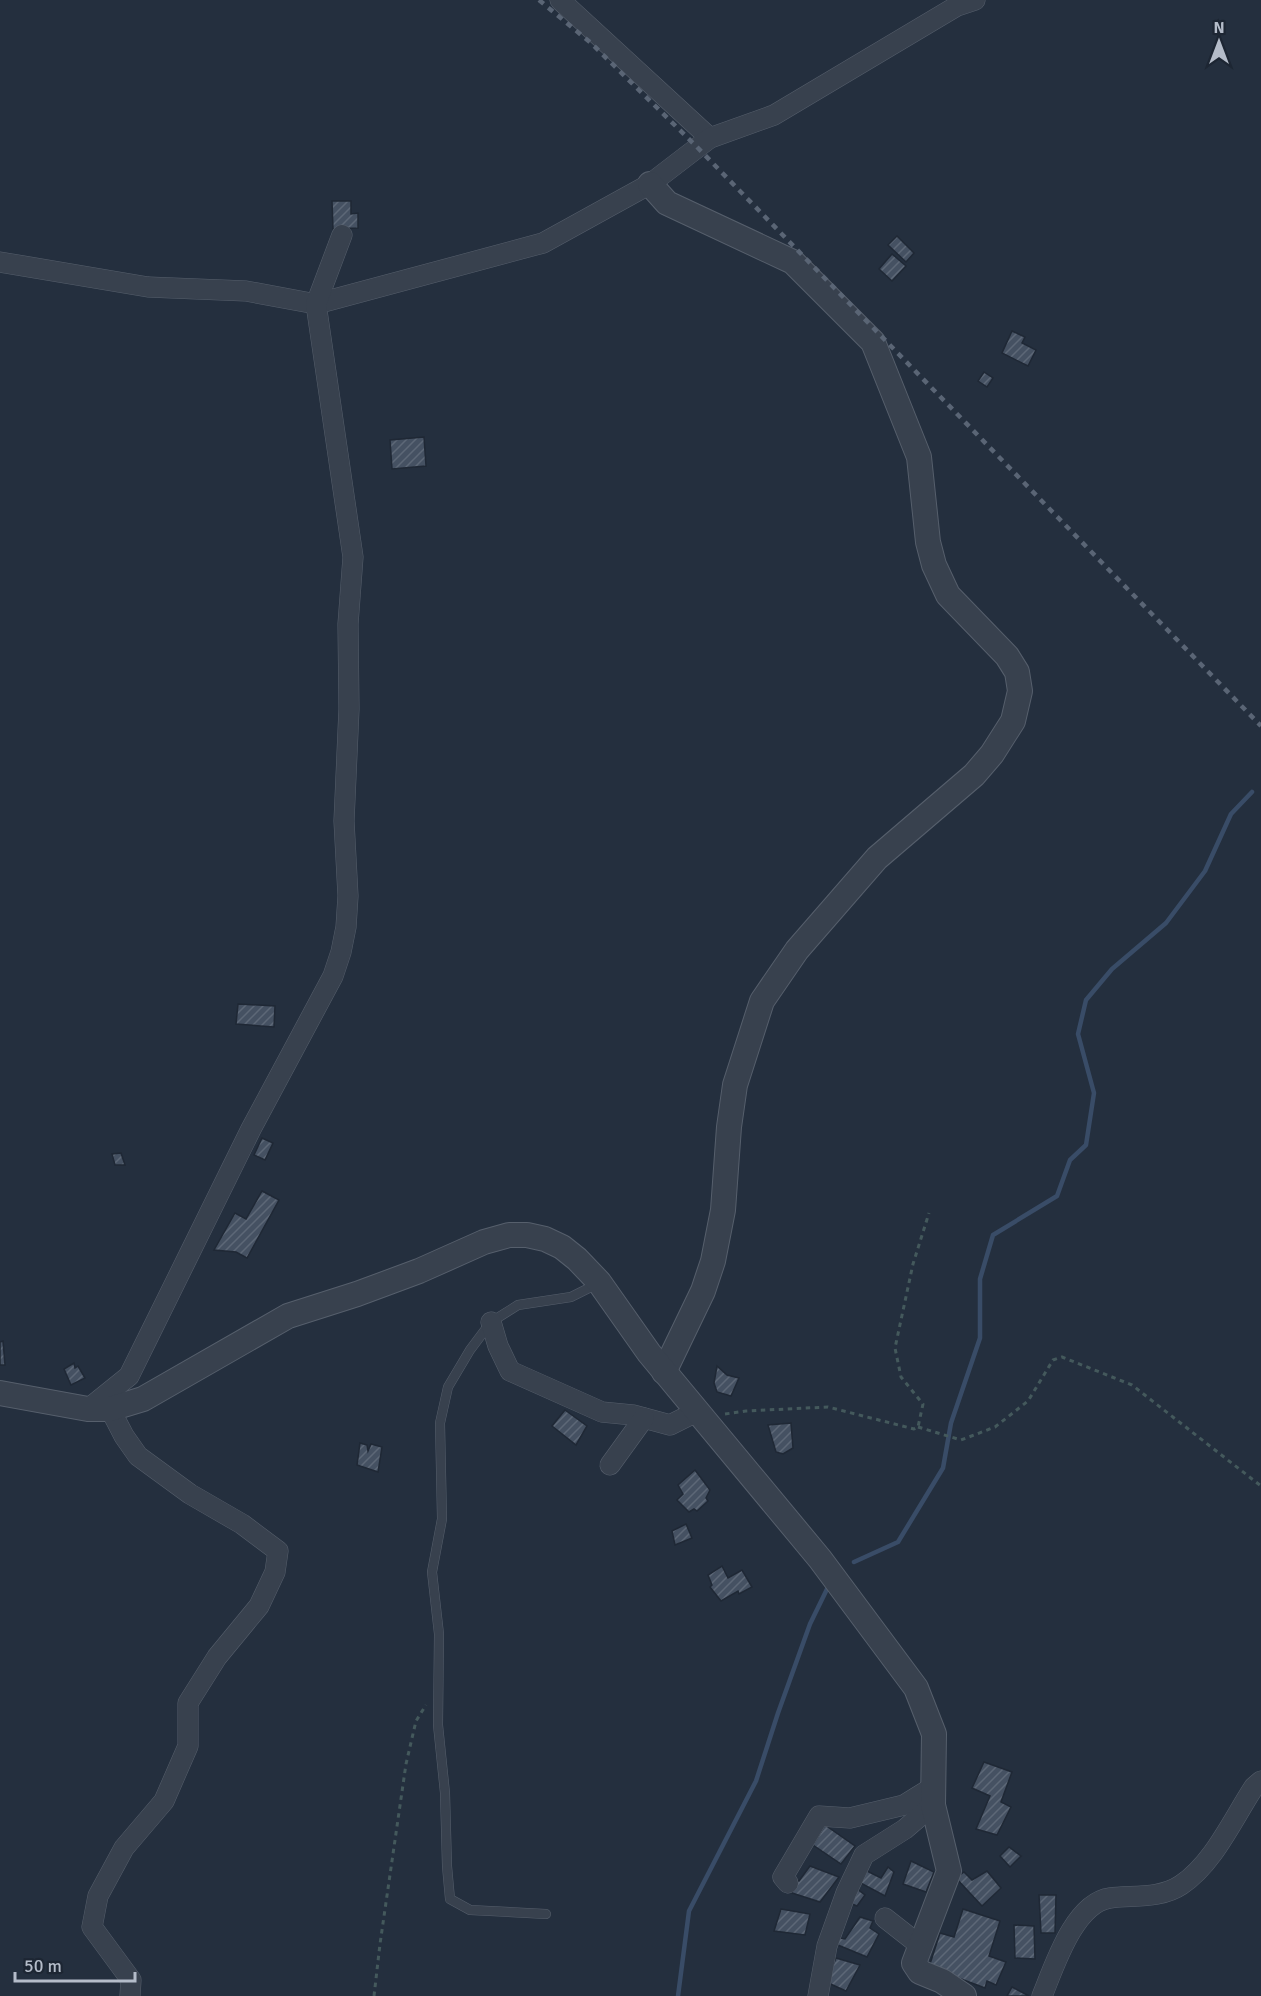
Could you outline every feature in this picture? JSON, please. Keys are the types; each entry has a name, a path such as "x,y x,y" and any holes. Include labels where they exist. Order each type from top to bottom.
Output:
{"street":[{"path":"560,0 710,138"},
{"path":"0,262 147,287 246,291 316,304 543,243 650,184 710,138 774,115 957,6 975,0"},
{"path":"650,184 667,203 793,262 873,342 919,457 928,542 934,565 948,595 1007,656 1017,672 1020,691 1013,721 993,754 974,775 877,858 797,950 762,1001 735,1085 729,1127 723,1209 713,1261 703,1291 664,1372"},
{"path":"99,1409 129,1376 251,1129 333,976 341,952 346,927 348,896 344,821 349,709 348,624 353,557 316,304 342,235"},
{"path":"0,1393 99,1409 143,1399 288,1316 368,1290 492,1240 509,1235 527,1235 545,1239 562,1247 578,1259 599,1282 664,1372 820,1559 916,1688 934,1734 933,1796 949,1871 914,1963 920,1972 964,1996"},
{"path":"491,1322 498,1346 510,1371 602,1412 633,1415 670,1425 698,1415"},
{"path":"99,1409 124,1436 138,1456 190,1494 242,1524 278,1551 275,1572 259,1606 217,1657 188,1703 188,1746 164,1801 124,1848 98,1896 92,1927 131,1980 130,1996"},
{"path":"610,1465 644,1418"},
{"path":"1042,1996 1067,1936 1088,1910 1107,1899 1146,1897 1179,1887 1202,1867 1254,1787 1261,1781"},
{"path":"788,1883 783,1877 819,1816 850,1818 933,1796"},
{"path":"818,1996 827,1946 846,1893 864,1855 904,1829 933,1796"},
{"path":"885,1917 922,1947"}],"lane":[{"path":"546,1914 470,1910 450,1899 445,1793 438,1725 439,1634 432,1572 442,1519 440,1424 448,1387 470,1350 491,1322 518,1305 571,1297 599,1282"}],"path":[{"path":"918,1427 923,1404 901,1377 895,1348 913,1264 929,1213"},
{"path":"698,1415 828,1407 914,1429 918,1427 959,1439 995,1427 1028,1401 1053,1360 1062,1357 1132,1385 1261,1486"},
{"path":"374,1996 406,1764 416,1721 438,1686"}],"building":[{"path":"332,201 351,201 351,214 358,213 358,228 333,229"},
{"path":"897,236 914,253 906,262 888,245"},
{"path":"892,254 906,266 892,281 879,269"},
{"path":"1012,331 1025,337 1022,343 1036,350 1028,366 1002,353"},
{"path":"984,372 993,378 987,387 978,381"},
{"path":"424,437 426,466 392,469 390,440"},
{"path":"238,1004 275,1006 274,1027 236,1024"},
{"path":"262,1138 273,1143 265,1160 254,1155"},
{"path":"121,1153 125,1165 115,1165 112,1154"},
{"path":"262,1191 279,1200 247,1258 236,1252 214,1250 235,1213 246,1219"},
{"path":"3,1341 5,1365 0,1365 0,1342"},
{"path":"74,1363 75,1368 78,1366 85,1378 71,1385 64,1369"},
{"path":"717,1366 727,1375 739,1378 731,1396 717,1392 714,1383"},
{"path":"565,1410 587,1426 576,1445 552,1426"},
{"path":"791,1423 793,1448 783,1454 776,1452 768,1425"},
{"path":"360,1443 367,1445 368,1451 371,1444 382,1447 378,1472 357,1465"},
{"path":"695,1470 710,1490 706,1498 708,1501 697,1511 694,1509 689,1512 677,1500 683,1494 678,1485"},
{"path":"686,1524 692,1538 675,1545 672,1531"},
{"path":"722,1566 728,1578 742,1570 752,1587 739,1594 738,1591 721,1601 710,1587 712,1585 708,1575"},
{"path":"984,1762 1012,1772 1001,1802 1011,1807 997,1835 976,1829 990,1796 972,1788"},
{"path":"825,1825 855,1846 841,1864 813,1845"},
{"path":"1009,1847 1021,1856 1010,1867 1000,1856"},
{"path":"911,1861 934,1872 926,1892 903,1884"},
{"path":"810,1866 839,1877 820,1902 792,1893 796,1881 799,1881"},
{"path":"888,1867 894,1872 885,1896 855,1880 861,1868 881,1878"},
{"path":"987,1871 1001,1888 982,1906 956,1878 964,1872 972,1880"},
{"path":"853,1886 865,1895 857,1906 845,1901"},
{"path":"1039,1895 1056,1895 1055,1933 1041,1933"},
{"path":"781,1909 810,1914 805,1935 774,1931"},
{"path":"963,1909 1000,1921 989,1956 1006,1962 996,1985 987,1981 985,1988 929,1967 940,1933 954,1937"},
{"path":"860,1917 873,1921 870,1928 879,1934 867,1957 833,1943 835,1937 845,1939"},
{"path":"1014,1925 1034,1926 1035,1959 1015,1958"},
{"path":"836,1958 860,1965 846,1991 826,1982"},
{"path":"1012,1987 1029,1996 1007,1996"}],"waterway":[{"path":"854,1562 898,1542 943,1468 951,1423 980,1338 980,1279 993,1235 1057,1196 1070,1160 1086,1145 1094,1093 1078,1034 1086,1000 1112,969 1166,923 1205,871 1231,814 1252,792"},
{"path":"678,1996 689,1911 756,1781 810,1624 829,1585"}],"railway":[{"path":"539,0 591,43 697,147 1261,726"}]}
